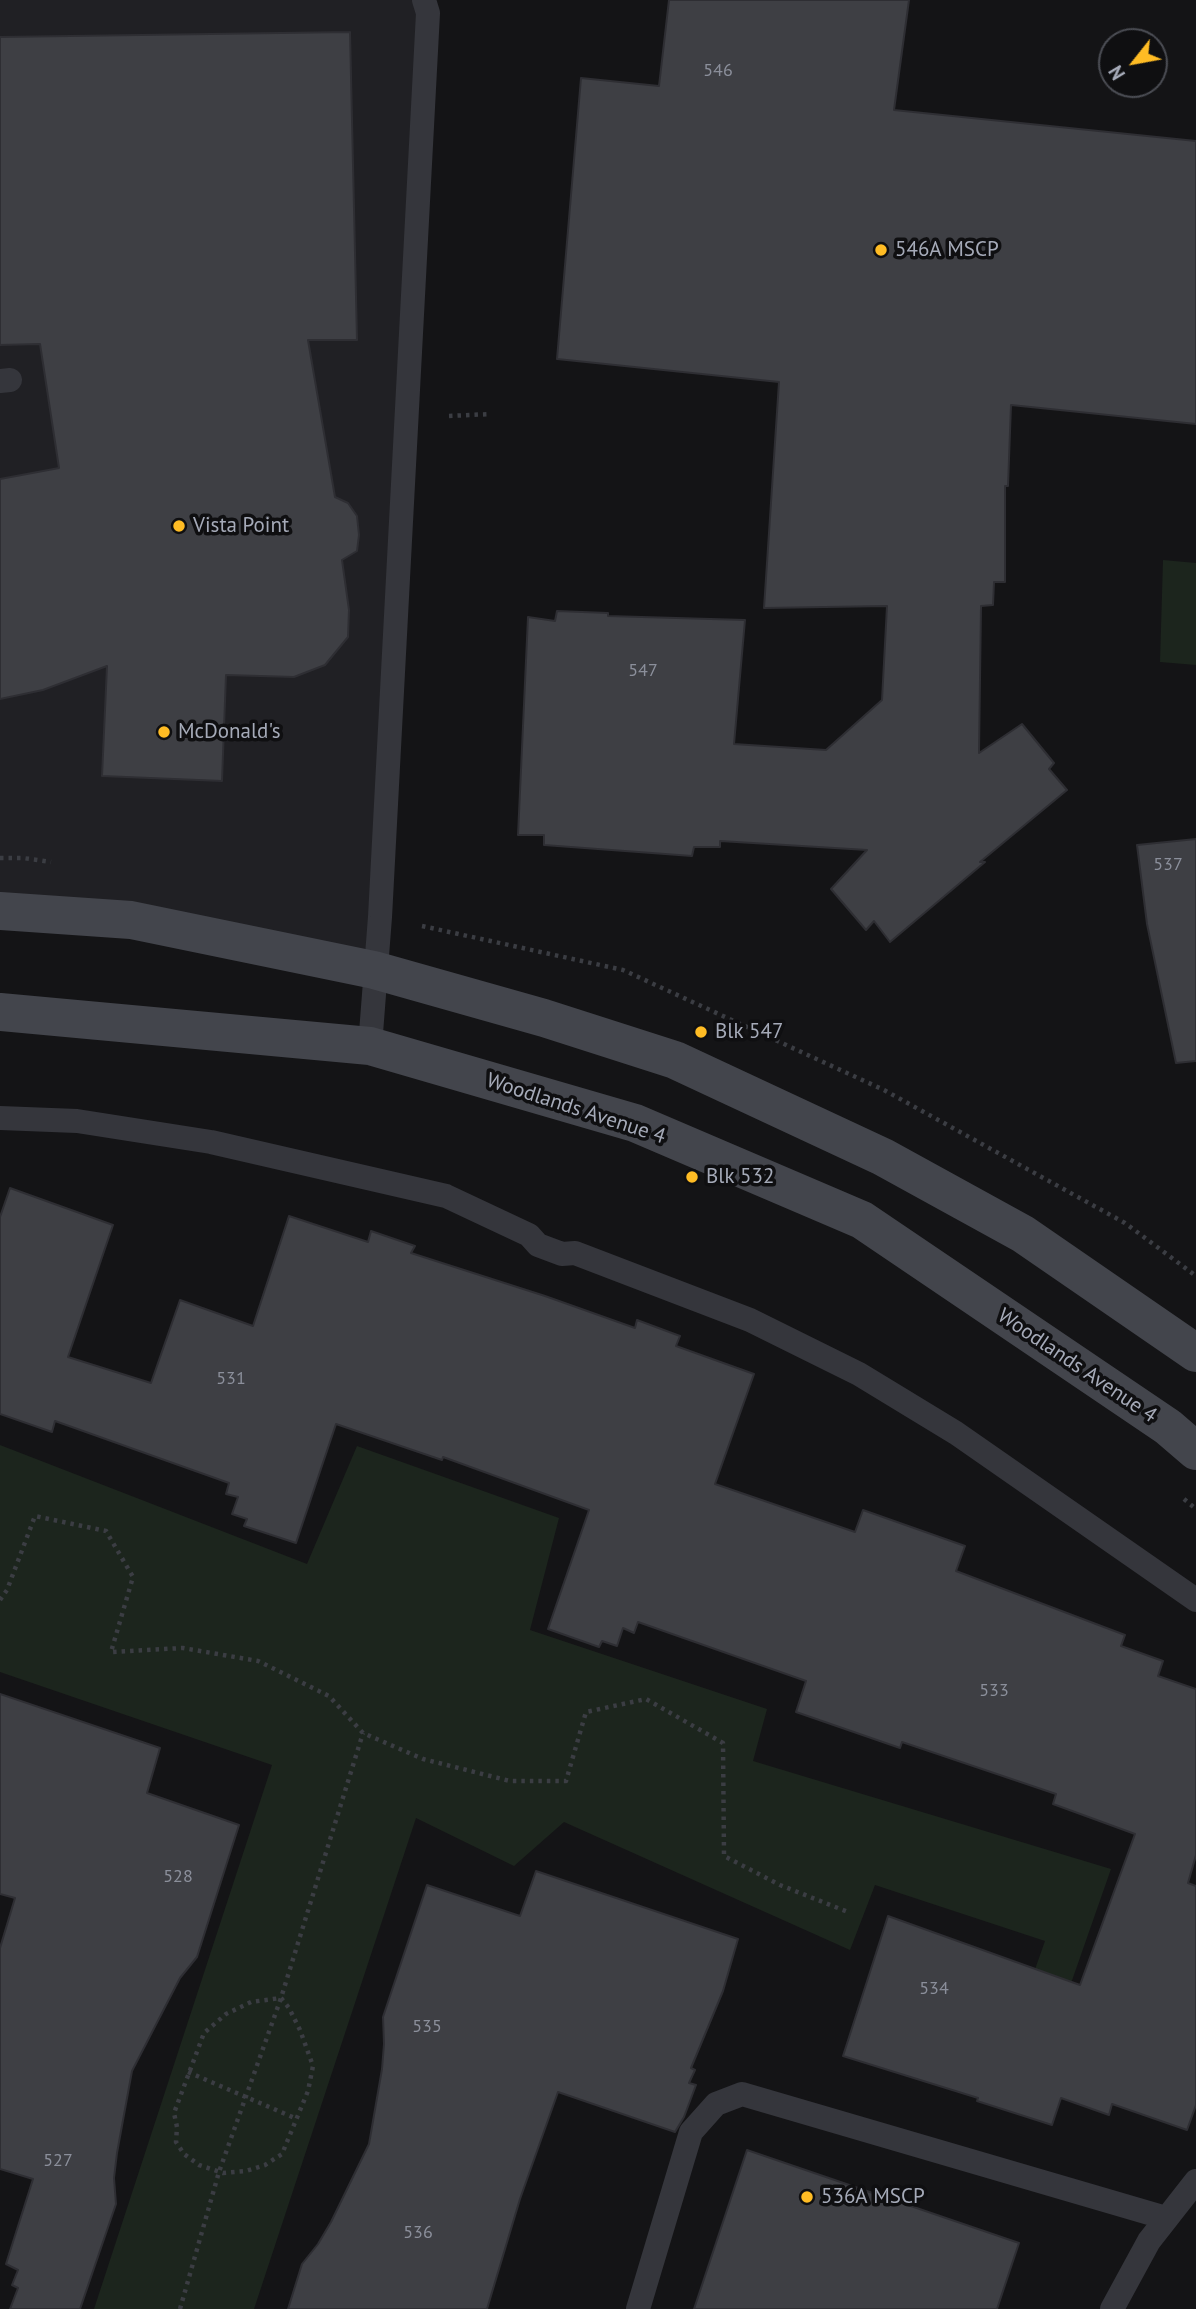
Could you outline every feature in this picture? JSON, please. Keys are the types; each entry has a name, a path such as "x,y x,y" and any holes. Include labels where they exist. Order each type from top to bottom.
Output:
{"street":[{"path":"0,911 131,920 374,970 544,1018 675,1060 883,1157 1023,1234 1196,1353"},
{"name":"Woodlands Avenue 4","path":"0,1012 370,1046 635,1123 862,1220 1168,1427 1196,1451"}],"lane":[{"path":"370,1046 380,916 428,13 424,0"},
{"path":"0,1118 77,1121 211,1142 446,1196 529,1235 538,1245 562,1254 575,1253 750,1320 859,1374 956,1433 1196,1600"},
{"path":"638,2309 691,2132 716,2104 742,2094 1166,2218"},
{"path":"1112,2309 1149,2241 1196,2181"}],"path":[{"path":"1176,1492 1196,1509"},
{"path":"0,1600 7,1590 35,1516 106,1531 133,1577 111,1652 183,1648 258,1661 329,1696 363,1733 423,1759 510,1781 566,1782 586,1712 646,1699 723,1743 724,1856 780,1885 848,1912"},
{"path":"180,2309 219,2172 281,1998 363,1733"},
{"path":"281,1998 300,2030 313,2066 308,2091 282,2154 265,2165 246,2171 219,2172 199,2165 184,2154 176,2142 174,2113 204,2033 226,2014 251,2002 281,1998"},
{"path":"188,2072 297,2119"}],"shaded area":[{"name":"Vista Point","path":"0,0 427,0 373,969 0,915"},
{"path":"1163,560 1196,563 1196,665 1160,662"},
{"path":"0,1445 307,1564 357,1446 559,1518 530,1630 767,1709 753,1761 1111,1869 1069,1989 1033,1975 1045,1941 875,1885 850,1950 564,1822 514,1866 416,1818 254,2309 94,2309 272,1765 0,1672"}],"building":[{"path":"669,0 909,0 894,110 1196,141 1196,424 1011,405 1008,486 1005,486 1005,582 994,582 993,605 981,606 979,753 1022,724 1054,763 1049,769 1067,790 890,942 874,921 866,930 831,889 867,850 720,841 720,847 694,847 692,856 544,845 544,835 518,835 528,617 555,621 557,611 608,613 608,616 745,620 734,744 826,750 882,700 887,606 764,608 779,382 557,359 581,78 659,86"},
{"name":"Vista Point","path":"350,32 357,340 308,340 335,497 348,503 357,516 357,551 342,560 349,610 348,637 325,665 294,677 226,675 222,781 102,776 107,666 43,690 0,699 0,479 59,468 40,344 0,345 0,37"},
{"path":"1196,839 1196,1061 1176,1063 1147,924 1137,845"},
{"path":"10,1188 113,1225 68,1357 151,1383 180,1300 253,1326 289,1216 368,1242 371,1231 415,1246 411,1253 635,1328 637,1320 680,1336 676,1346 754,1374 715,1484 855,1532 863,1510 965,1546 956,1571 1125,1635 1121,1646 1163,1661 1158,1676 1196,1689 1196,1855 1188,1883 1196,1886 1196,2105 1187,2130 1112,2104 1109,2115 1061,2098 1052,2125 977,2101 978,2098 843,2056 888,1916 1080,1985 1135,1834 1053,1804 1056,1794 902,1742 900,1748 796,1712 806,1681 638,1622 634,1633 623,1628 617,1646 602,1641 599,1647 548,1629 589,1510 443,1457 442,1460 336,1424 296,1543 244,1526 247,1519 232,1514 238,1497 226,1494 229,1483 55,1421 52,1432 0,1414 0,1217"},
{"path":"0,1694 160,1748 147,1793 239,1825 197,1957 180,1978 132,2071 117,2153 114,2178 116,2204 80,2309 10,2309 18,2288 12,2285 18,2270 6,2264 33,2179 0,2169 0,1948 15,1898 0,1894"},
{"path":"536,1871 738,1939 723,1991 691,2068 695,2070 689,2083 696,2085 684,2117 675,2132 558,2092 520,2199 487,2309 288,2309 302,2264 331,2222 369,2144 382,2069 383,2017 427,1885 520,1916"},
{"name":"536A MSCP","path":"747,2150 1019,2243 997,2309 694,2309"}],"place":[{"name":"546A MSCP","path":"881,250"},
{"name":"Vista Point","path":"179,526"},
{"name":"McDonald's","path":"164,732"},
{"name":"Blk 547","path":"701,1032"},
{"name":"Blk 532","path":"692,1177"},
{"name":"536A MSCP","path":"807,2197"}]}
